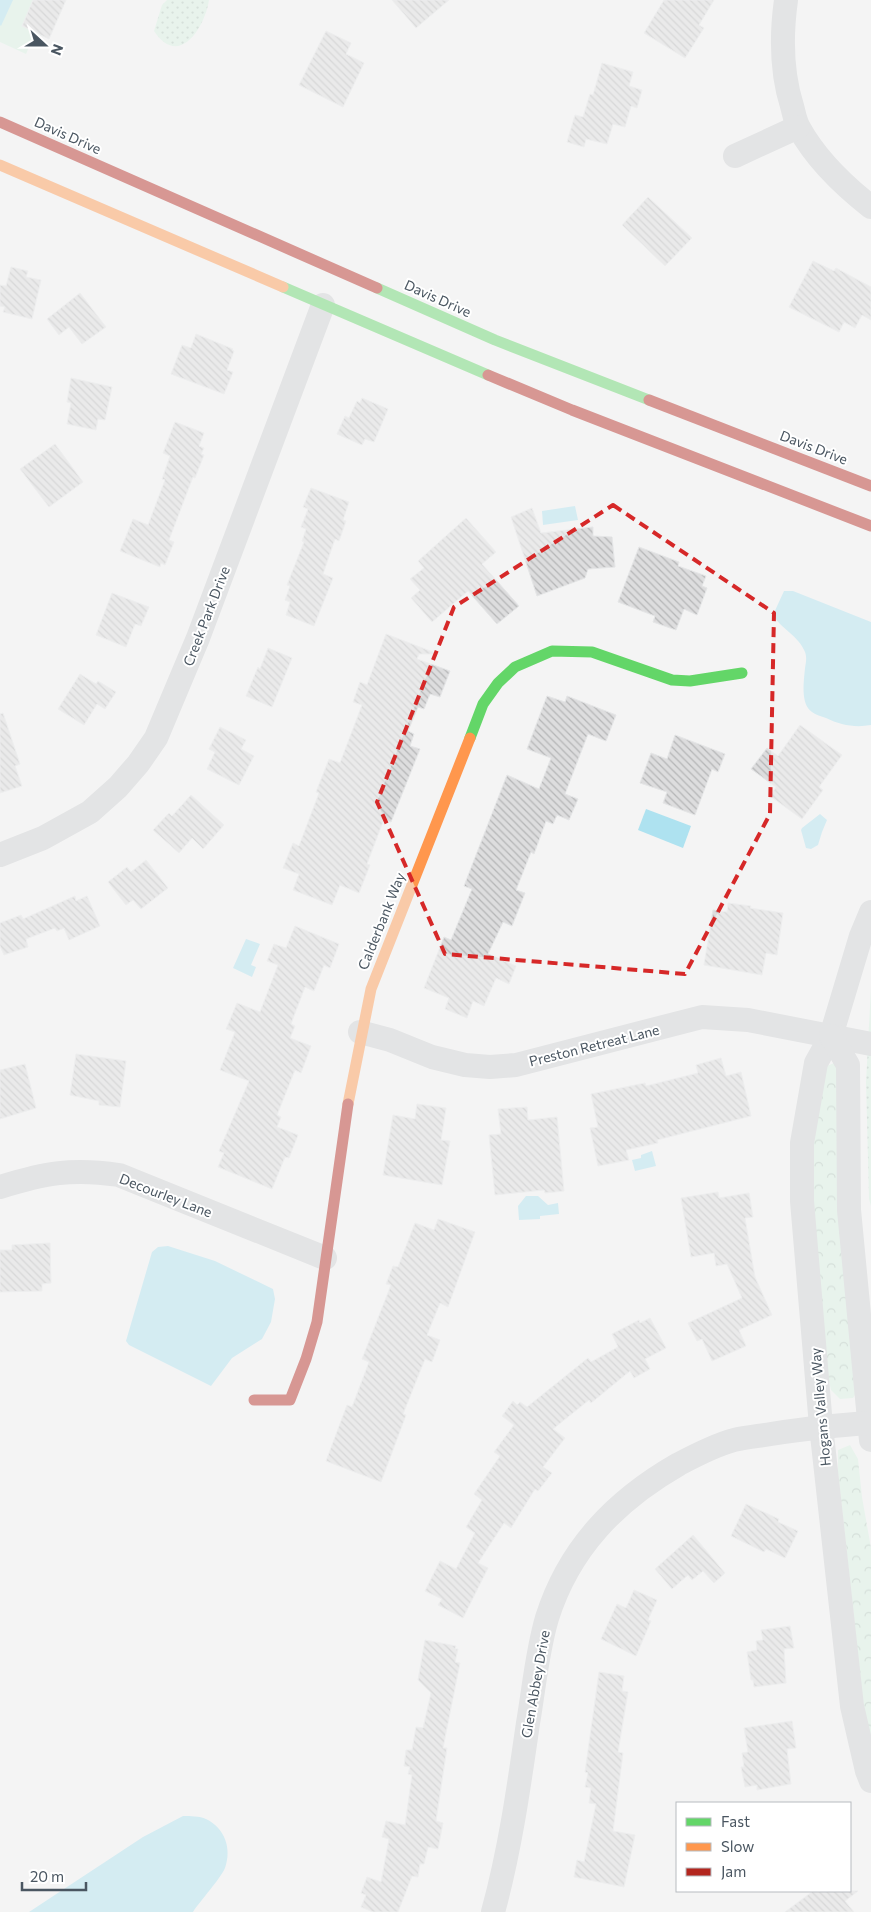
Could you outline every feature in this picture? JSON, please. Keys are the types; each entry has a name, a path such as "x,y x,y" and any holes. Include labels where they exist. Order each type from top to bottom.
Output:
{"main road":[{"name":"Davis Drive","path":"0,122 495,340 871,486"},
{"path":"0,164 323,305 572,410 871,526"},
{"name":"Calderbank Way","path":"254,1400 290,1400 306,1360 317,1322 350,1091 360,1032 370,989 483,704 498,683 515,667 552,651 592,652 672,680 690,681 742,673"}],"street":[{"path":"786,0 782,57 787,91 798,127 825,165 852,192 871,207"},
{"path":"735,156 798,127"},
{"name":"Creek Park Drive","path":"0,855 43,838 90,812 118,787 138,764 156,738 198,638 323,305"},
{"name":"Hogans Valley Way","path":"871,912 861,936 832,1036 816,1063 802,1143 802,1201 821,1426 852,1706 871,1781"},
{"name":"Preston Retreat Lane","path":"360,1032 390,1040 432,1057 465,1065 490,1067 516,1065 702,1018 748,1020 871,1044"},
{"path":"832,1036 848,1065 848,1210 870,1431"},
{"name":"Decourley Lane","path":"0,1187 45,1175 69,1171 94,1171 119,1176 325,1258"},
{"name":"Glen Abbey Drive","path":"493,1912 510,1838 547,1617 578,1554 598,1527 623,1502 662,1474 698,1454 734,1440 821,1426 870,1431"}],"highlighted area":[{"path":"613,505 774,613 770,814 685,974 445,954 377,802 454,607"}],"green space":[{"path":"0,0 66,0 49,39 35,33 26,54 0,42"},
{"path":"167,0 209,0 207,11 196,32 181,45 173,46 163,42 154,31 162,5"},
{"path":"871,988 871,1206 869,1199 866,1082"},
{"path":"834,1063 839,1065 859,1389 853,1398 840,1399 831,1390 827,1372 812,1199 811,1155 827,1066"},
{"path":"850,1445 858,1459 862,1497 871,1548 871,1745 863,1701 838,1472 838,1450"}],"water":[{"path":"0,0 13,0 1,26 0,25"},
{"path":"575,506 578,520 543,525 542,511"},
{"path":"784,591 793,591 871,622 871,725 853,726 842,724 815,714 808,708 804,698 805,652 798,641 773,615"},
{"path":"646,809 691,826 683,848 638,830"},
{"path":"820,814 827,820 818,845 811,849 806,848 801,830"},
{"path":"246,939 260,944 251,965 256,967 252,977 233,968"},
{"path":"652,1151 656,1166 635,1171 632,1160 641,1158 641,1155"},
{"path":"526,1196 538,1196 548,1205 558,1203 559,1214 540,1216 540,1219 519,1220 518,1206"},
{"path":"168,1246 215,1261 273,1289 275,1299 271,1322 262,1339 232,1358 211,1386 129,1345 126,1341 152,1252 158,1247"},
{"path":"183,1816 201,1817 213,1823 222,1833 228,1854 223,1872 193,1912 29,1912 143,1837"}],"building":[{"path":"33,0 66,0 49,39 22,26"},
{"path":"392,0 449,0 416,28"},
{"path":"664,0 714,0 699,25 704,28 685,58 644,33"},
{"path":"326,31 351,43 346,54 364,63 343,107 299,85"},
{"path":"602,63 633,72 629,86 642,90 637,108 631,106 625,127 613,124 607,144 586,139 584,147 567,142 575,115 583,117 590,94 593,95"},
{"path":"648,197 692,238 665,266 622,225"},
{"path":"813,261 834,271 836,268 871,287 871,320 862,315 855,328 844,322 839,332 789,307"},
{"path":"11,267 28,271 26,277 41,280 32,319 3,312 5,307 0,306 0,285 6,286"},
{"path":"80,293 106,327 82,344 69,327 59,335 47,319"},
{"path":"196,334 234,351 227,370 233,372 224,394 171,374 182,345 191,348"},
{"path":"71,378 112,387 105,420 98,419 96,430 67,424 71,403 67,402"},
{"path":"362,398 388,409 374,442 365,439 362,445 337,434 345,416 349,418 357,401 360,403"},
{"path":"175,422 204,433 199,446 204,448 201,454 204,455 195,478 193,477 169,540 174,542 165,565 161,563 160,567 120,551 133,519 148,525 165,480 162,479 170,456 163,453"},
{"path":"55,444 83,482 49,507 20,469"},
{"path":"311,488 349,502 343,520 346,521 339,541 335,539 323,574 333,578 314,626 286,615 290,602 285,600 290,586 287,585 304,542 302,541 306,529 301,527 308,509 303,507"},
{"path":"532,508 541,533 593,527 593,536 612,537 615,567 588,569 585,578 537,596 511,517"},
{"path":"466,518 496,552 482,564 519,606 497,624 468,591 432,622 411,598 420,590 410,579 424,568 418,561"},
{"path":"639,547 679,562 678,566 706,576 702,586 707,588 697,615 684,609 676,630 653,622 655,616 618,602"},
{"path":"112,593 149,607 141,626 135,624 126,647 96,635"},
{"path":"386,634 433,652 433,654 419,654 417,659 450,671 440,697 430,694 424,709 418,707 408,731 414,734 410,746 420,749 391,822 384,819 367,864 370,865 359,893 340,885 332,905 293,890 299,874 283,868 293,843 299,846 319,793 316,792 329,759 340,763 362,705 353,702 360,682 367,685"},
{"path":"268,648 292,658 272,707 246,696"},
{"path":"80,674 96,684 98,681 116,692 105,709 97,704 84,725 58,709"},
{"path":"547,696 565,702 567,696 616,715 606,741 588,734 565,794 578,799 569,820 557,815 553,824 546,821 534,854 531,852 516,890 525,893 512,926 503,922 488,954 516,966 509,984 496,978 484,1006 473,1001 467,1018 445,1009 449,998 424,988 444,937 451,940 472,889 464,886 507,775 539,789 551,758 527,749"},
{"path":"3,713 20,764 15,766 22,786 0,793 0,714"},
{"path":"800,725 842,755 819,787 823,790 802,819 770,796 776,787 751,769 767,748 778,756"},
{"path":"220,727 246,740 241,749 254,756 239,785 207,769 215,752 209,749"},
{"path":"675,735 725,754 718,772 712,769 695,815 663,803 667,792 640,783 651,753 667,759"},
{"path":"191,795 224,825 203,849 192,838 179,853 153,830 169,813 172,816"},
{"path":"146,860 168,888 141,909 133,900 126,905 108,882 127,867 131,872"},
{"path":"75,896 76,901 87,896 100,926 69,940 64,928 57,931 55,928 26,939 28,947 4,955 0,946 0,923 21,915 23,919"},
{"path":"728,903 783,913 777,955 766,953 762,975 704,965 713,910 727,912"},
{"path":"295,926 339,944 330,968 324,965 314,991 305,987 291,1024 295,1026 290,1038 311,1046 301,1073 295,1070 277,1115 281,1117 277,1127 298,1135 289,1158 285,1157 272,1189 218,1167 224,1153 219,1151 249,1081 220,1070 235,1032 226,1029 237,1003 260,1012 278,965 267,961 274,944 286,948"},
{"path":"76,1054 126,1061 120,1107 99,1105 99,1101 70,1095"},
{"path":"721,1058 726,1076 741,1072 751,1116 657,1140 658,1143 626,1150 629,1160 598,1166 590,1128 598,1127 591,1094 645,1083 646,1086 698,1073 696,1065"},
{"path":"25,1064 36,1108 0,1119 0,1070"},
{"path":"417,1104 446,1108 441,1140 450,1141 442,1185 383,1175 393,1115 415,1119"},
{"path":"527,1107 528,1120 557,1117 564,1191 545,1193 544,1190 495,1195 489,1135 501,1134 498,1109"},
{"path":"718,1192 719,1198 749,1193 753,1217 745,1218 755,1277 772,1315 739,1330 746,1346 712,1361 702,1339 697,1341 688,1323 742,1298 727,1264 716,1266 714,1253 691,1257 681,1198"},
{"path":"438,1219 475,1232 448,1307 440,1303 427,1335 440,1340 432,1362 425,1359 403,1414 406,1415 381,1482 326,1461 347,1405 352,1407 369,1362 362,1359 391,1285 386,1284 393,1266 398,1267 415,1223 434,1230"},
{"path":"50,1243 51,1283 42,1284 42,1291 0,1292 0,1250 12,1250 12,1245"},
{"path":"650,1318 666,1348 645,1359 650,1369 634,1378 630,1371 591,1403 589,1400 553,1429 565,1438 543,1467 552,1473 538,1491 535,1489 511,1528 504,1523 478,1563 488,1568 463,1618 438,1605 442,1599 425,1591 440,1561 456,1569 475,1533 466,1527 482,1500 474,1494 500,1456 494,1452 514,1425 502,1416 513,1401 517,1405 520,1402 527,1407 588,1358 591,1362 618,1347 612,1334 639,1320 640,1323"},
{"path":"746,1504 779,1519 778,1522 798,1531 785,1558 766,1549 764,1552 731,1536"},
{"path":"693,1535 725,1573 714,1583 703,1571 692,1580 688,1575 672,1589 655,1569"},
{"path":"634,1590 657,1600 648,1620 651,1621 636,1656 601,1639 617,1604 626,1608"},
{"path":"790,1626 794,1648 784,1649 786,1683 754,1687 753,1680 751,1680 747,1652 757,1650 756,1641 763,1640 761,1630"},
{"path":"425,1640 456,1646 455,1649 458,1649 455,1662 460,1663 443,1748 447,1748 436,1821 443,1823 438,1849 428,1847 424,1864 420,1864 418,1877 412,1876 398,1912 373,1912 361,1907 366,1895 361,1893 367,1877 381,1882 389,1839 382,1837 386,1821 405,1825 412,1775 408,1774 410,1767 404,1766 406,1750 412,1750 416,1727 423,1728 431,1693 418,1680"},
{"path":"599,1672 624,1676 622,1691 628,1692 618,1752 623,1753 613,1831 635,1835 624,1887 574,1877 577,1860 584,1862 596,1804 589,1803 591,1788 585,1787 588,1773 585,1772"},
{"path":"792,1721 796,1748 787,1749 791,1784 757,1790 757,1785 745,1787 741,1767 744,1767 742,1753 748,1752 744,1728"},
{"path":"858,1891 845,1901 854,1912 785,1912 812,1892"}],"traffic: fast":[{"path":"283,287 488,375"},
{"path":"377,288 495,340 649,400"},
{"path":"470,738 483,704 498,683 515,667 552,651 592,652 672,680 690,681 742,673"}],"traffic: slow":[{"path":"0,165 283,287"},
{"path":"348,1104 371,989 470,738"}],"traffic: jam":[{"path":"0,122 377,288"},
{"path":"488,375 572,410 871,526"},
{"path":"649,400 871,486"},
{"path":"254,1400 290,1400 306,1359 317,1322 348,1104"}]}
